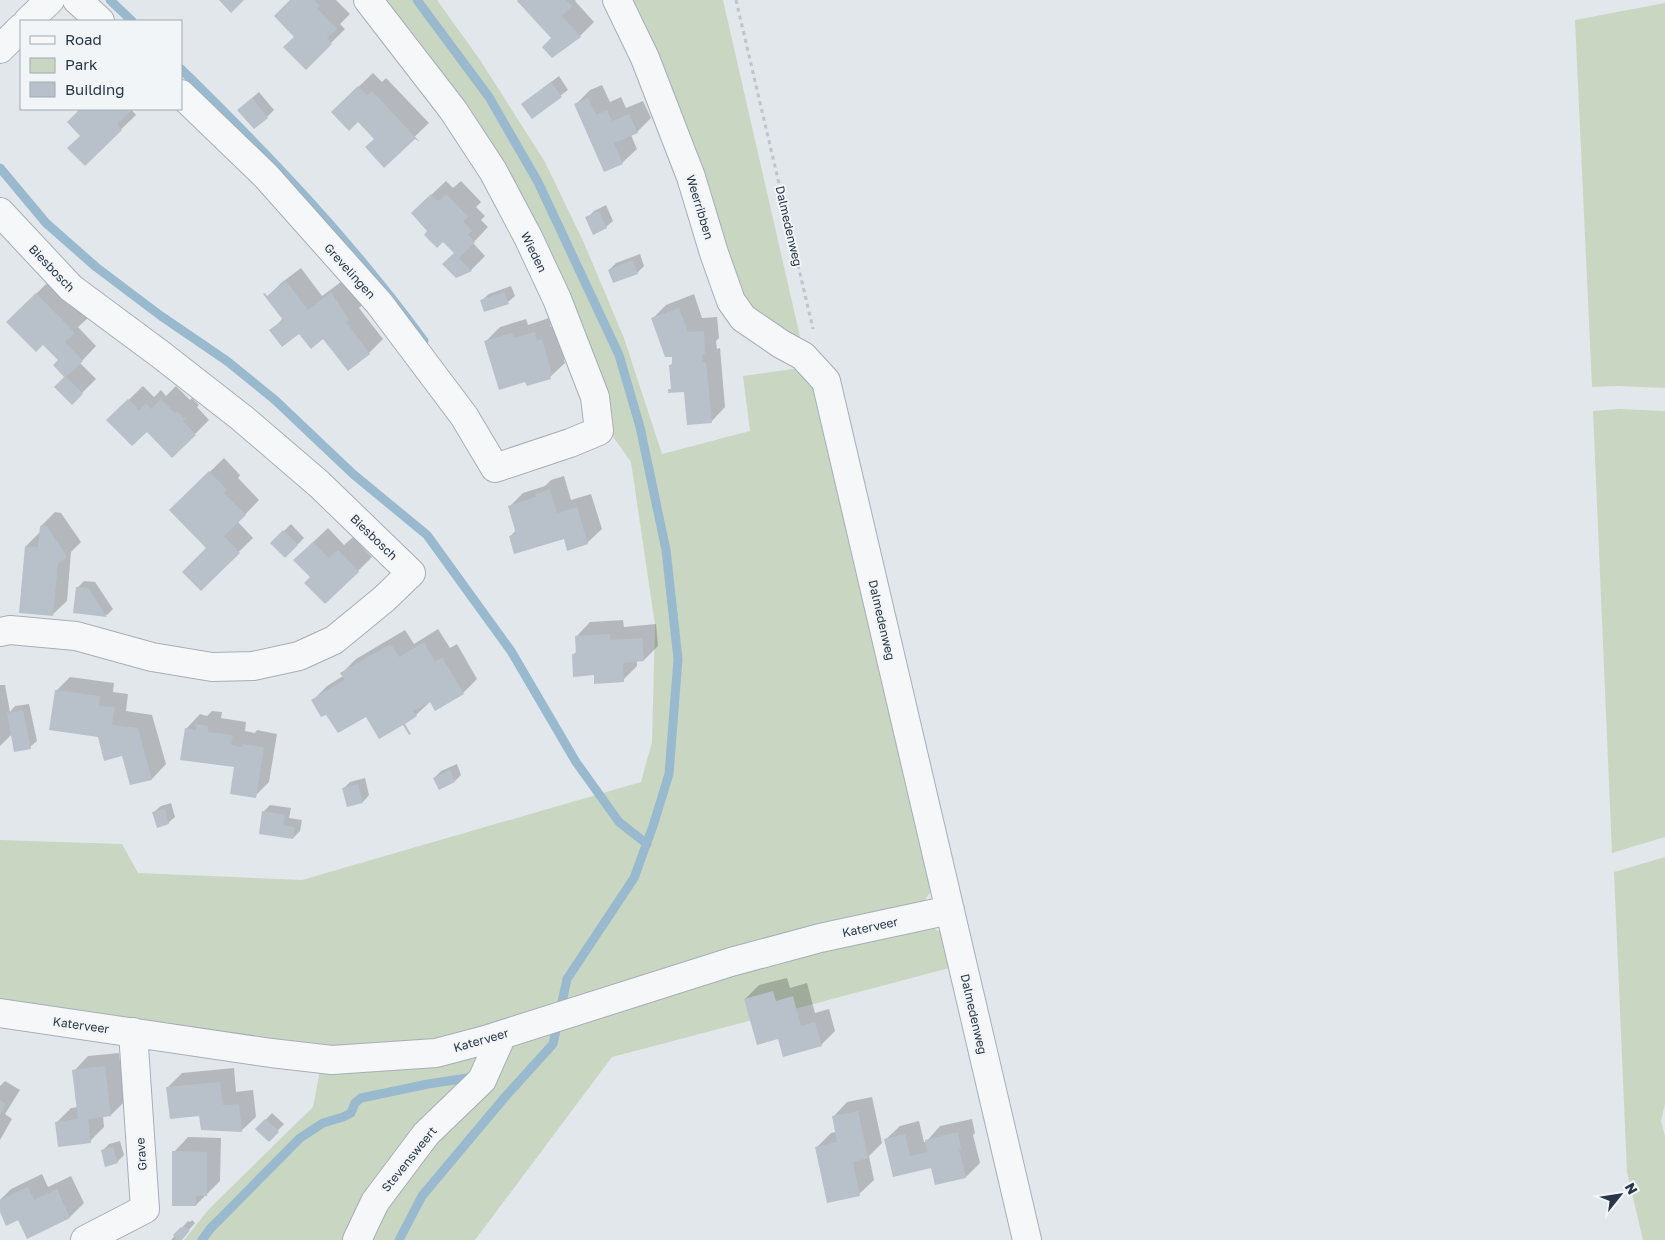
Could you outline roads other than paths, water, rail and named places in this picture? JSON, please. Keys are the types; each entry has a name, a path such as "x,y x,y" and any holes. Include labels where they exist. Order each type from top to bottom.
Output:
{"street":[{"path":"29,20 50,0"},
{"path":"77,0 99,20"},
{"name":"Wieden","path":"368,0 453,110 493,171 557,299 595,397 599,431 570,443 495,468"},
{"name":"Weerribben","path":"617,0 645,58 692,177 714,254 730,301 743,318 802,356 826,381"},
{"path":"0,49 20,29"},
{"name":"Grevelingen","path":"182,95 266,176 379,303 464,416 495,468"},
{"name":"Biesbosch","path":"0,212 70,288 160,354 242,418 319,484 411,573 384,599 334,640 299,656 253,666 212,667 152,657 76,636 10,630 0,632"},
{"name":"Dalmedenweg","path":"826,381 1027,1240"},
{"name":"Katerveer","path":"0,1013 332,1060 436,1053 502,1035 731,962 820,938 950,910"},
{"name":"Grave","path":"85,1240 145,1209 133,1032"},
{"name":"Stevensweert","path":"358,1240 375,1202 426,1134 482,1080 502,1035"}],"waterway":[{"path":"110,0 131,20"},
{"path":"399,1240 422,1196 505,1097 553,1044 567,979 634,878 669,774 678,659 666,550 640,427 619,355 538,182 489,97 417,0"},
{"path":"182,70 246,134 339,234 424,341"},
{"path":"0,168 46,223 96,267 161,316 227,361 275,400 353,474 427,535 511,651 576,762 619,822 647,844"},
{"path":"202,1240 210,1229 300,1138 323,1123 351,1113 355,1103 361,1098 428,1084 474,1077"}]}
